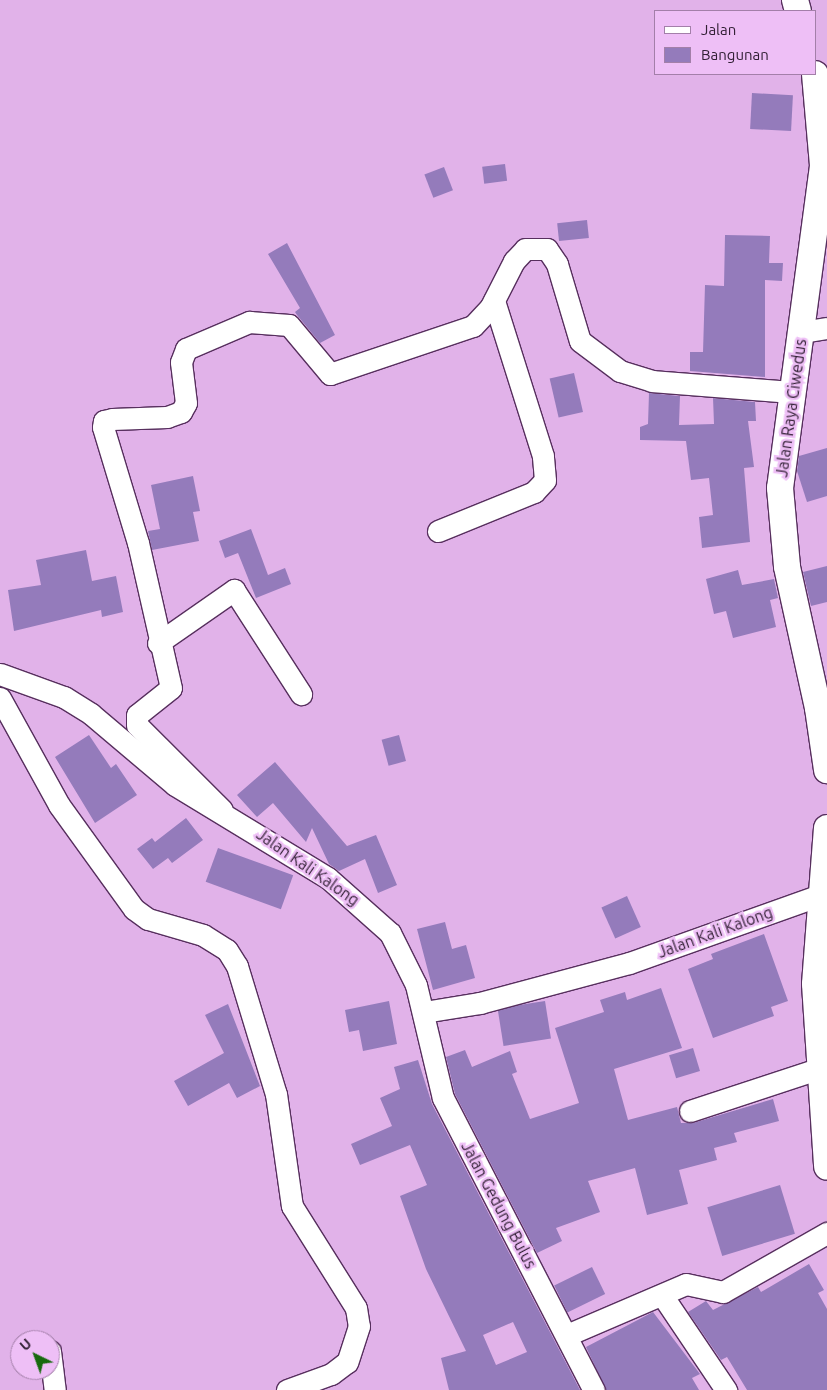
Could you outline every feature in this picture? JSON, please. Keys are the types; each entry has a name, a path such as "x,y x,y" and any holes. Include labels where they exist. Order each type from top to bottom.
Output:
{"street":[{"name":"Jalan Raya Ciwedus","path":"816,75 825,165 802,332 791,392 780,488 782,525 827,770"},
{"path":"222,810 137,725 137,716 171,688 158,643 138,543 104,420 167,417 181,412 186,402 182,355 228,328 249,322 289,325 330,374 473,326 494,302 514,261 525,250 547,249 558,264 580,341 620,371 652,381 791,392"},
{"path":"438,531 534,492 545,480 543,456 494,302"},
{"path":"802,332 827,328"},
{"path":"158,643 234,590 301,694"},
{"name":"Jalan Kali Kalong","path":"0,674 64,697 175,785 222,810 328,878 368,910 407,960 424,1012 480,1003 629,962 820,895"},
{"path":"0,698 59,805 134,909 148,919 203,936 227,950 237,966 258,1047 276,1094 292,1206 356,1308 359,1326 347,1362 332,1374 287,1390"},
{"path":"827,828 820,895 815,984 823,1067 827,1167"},
{"name":"Jalan Gedung Bulus","path":"424,1012 443,1098 594,1390"},
{"path":"690,1111 823,1067"},
{"path":"567,1335 688,1284 723,1292 827,1233"},
{"path":"662,1295 726,1390"}],"building":[{"path":"752,93 793,95 791,131 750,129"},
{"path":"505,164 507,181 484,184 482,167"},
{"path":"444,167 453,190 433,198 424,175"},
{"path":"587,220 589,238 559,241 557,223"},
{"path":"725,235 770,236 769,263 783,263 782,281 765,280 765,377 690,371 690,352 703,352 705,285 724,286"},
{"path":"287,243 335,335 320,343 295,312 300,308 268,254"},
{"path":"574,373 583,412 559,418 550,379"},
{"path":"649,393 680,396 679,425 714,424 713,398 755,402 756,421 748,421 754,467 744,468 750,542 702,548 699,517 713,515 709,478 691,480 686,441 640,440 640,427 648,424"},
{"path":"827,448 827,496 807,502 797,471 799,456"},
{"path":"193,476 200,511 193,512 199,541 152,550 148,531 160,529 151,485"},
{"path":"251,529 268,575 285,568 291,584 256,598 238,553 225,558 219,541"},
{"path":"86,550 92,581 116,576 123,612 102,617 101,610 14,631 8,590 41,585 36,560"},
{"path":"827,566 827,602 811,606 803,572"},
{"path":"738,570 742,585 774,579 778,598 770,600 776,627 733,638 726,611 714,614 706,579"},
{"path":"89,735 111,768 116,764 137,795 95,823 55,757"},
{"path":"399,735 406,761 389,766 382,740"},
{"path":"275,762 347,846 376,835 397,885 378,893 365,859 339,871 329,864 312,828 306,842 273,803 257,817 237,795"},
{"path":"186,818 203,840 172,863 168,858 153,869 137,849 152,838 155,842"},
{"path":"218,848 293,875 281,909 206,882"},
{"path":"627,896 641,927 615,938 601,907"},
{"path":"445,922 452,949 466,945 475,978 433,990 417,929"},
{"path":"764,934 788,1001 771,1007 774,1016 713,1038 688,969 713,959 711,954"},
{"path":"661,988 682,1048 614,1069 628,1120 677,1107 681,1123 693,1123 773,1099 779,1121 734,1133 737,1142 714,1148 717,1160 679,1170 688,1204 647,1215 635,1168 588,1181 600,1212 556,1228 562,1241 537,1253 455,1094 446,1057 465,1050 472,1067 510,1051 517,1072 512,1074 530,1119 579,1103 555,1028 604,1012 600,1000 625,992 627,1000"},
{"path":"389,1001 397,1044 363,1051 359,1030 349,1032 345,1010"},
{"path":"545,1001 551,1039 504,1046 498,1009"},
{"path":"228,1004 260,1086 237,1098 229,1083 188,1106 174,1081 224,1053 205,1015"},
{"path":"693,1048 700,1071 676,1078 669,1055"},
{"path":"418,1060 432,1104 580,1390 449,1390 441,1358 466,1351 426,1269 400,1196 427,1185 410,1145 360,1165 351,1144 392,1126 380,1098 400,1089 394,1067","holes":["513,1322 527,1352 496,1365 483,1335"]},
{"path":"780,1185 795,1234 722,1256 707,1207"},
{"path":"809,1264 824,1290 818,1293 827,1309 827,1390 747,1390 727,1357 721,1360 688,1312 706,1301 713,1310 758,1287 761,1292"},
{"path":"592,1267 605,1294 567,1312 554,1285"},
{"path":"653,1312 700,1374 692,1378 699,1390 606,1390 586,1347"}]}
